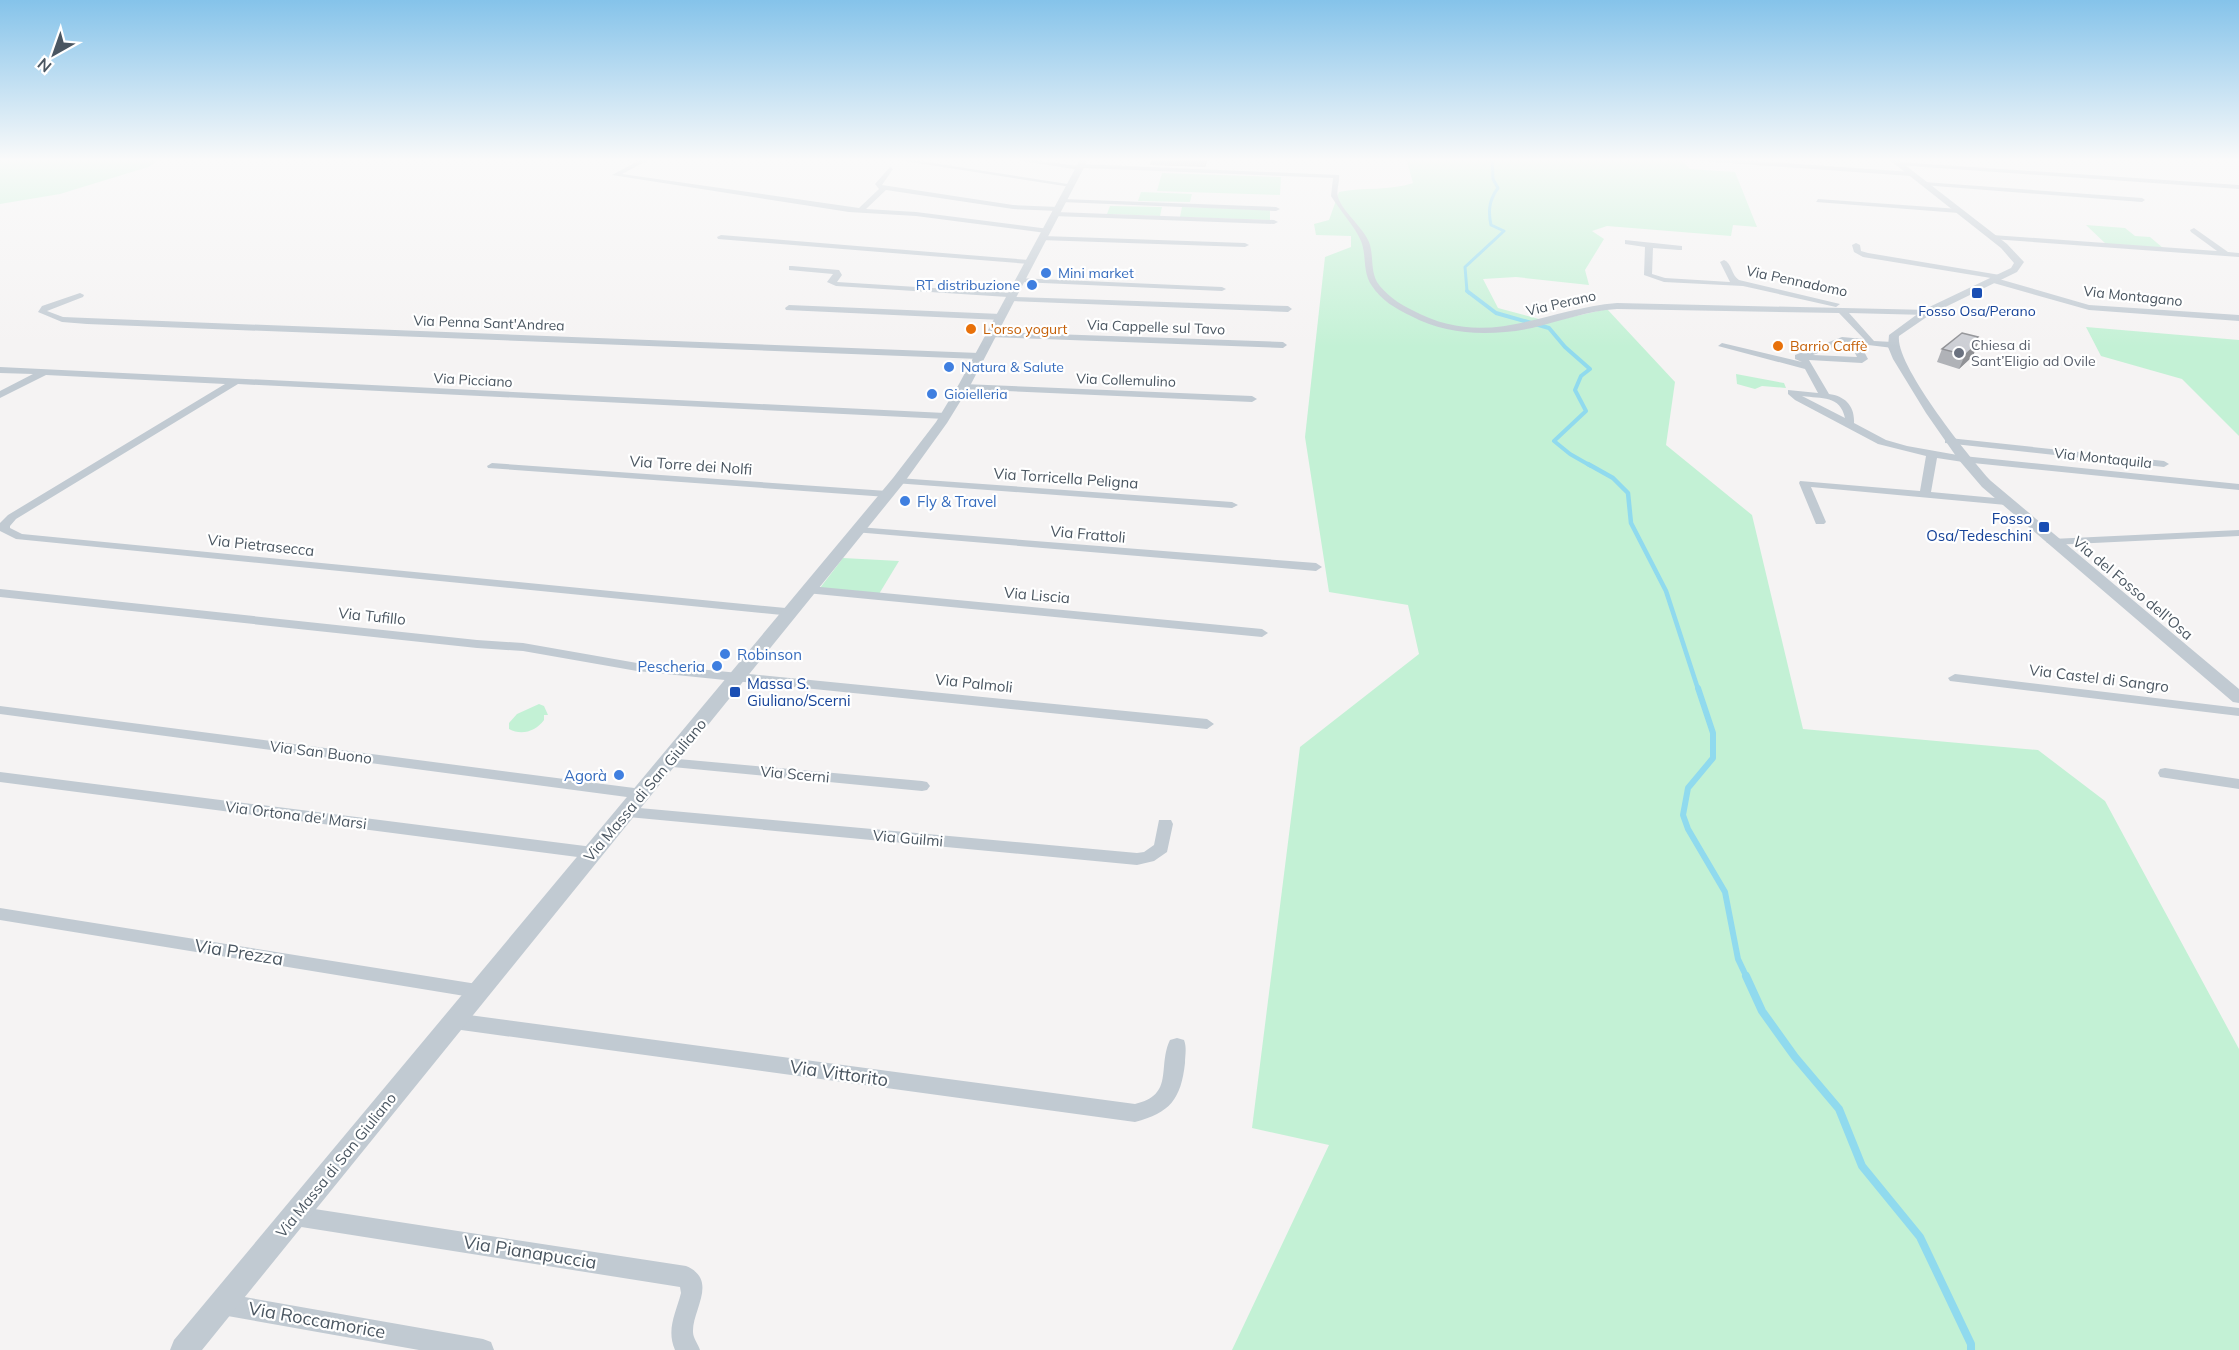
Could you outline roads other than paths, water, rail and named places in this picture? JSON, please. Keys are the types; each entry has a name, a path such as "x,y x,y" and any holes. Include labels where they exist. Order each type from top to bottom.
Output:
{"street":[{"path":"961,221 1044,234 1245,245"},
{"name":"Via Massa di San Giuliano","path":"184,1350 898,481 963,387 1052,221"},
{"path":"1259,221 1274,222"},
{"name":"Via Perano","path":"1351,221 1366,243 1372,279 1397,304 1424,320 1452,328 1484,329 1535,324 1612,306 1927,312"},
{"path":"1785,362 1833,342 1853,340 1893,345 1892,338 1896,332 1927,312 2016,268 2019,262 2012,253 1971,221"},
{"path":"2194,230 2227,255"},
{"path":"721,237 1029,262"},
{"path":"1992,237 2238,256"},
{"path":"1628,242 1679,248"},
{"path":"1649,245 1648,274 1651,277 1666,280 1745,284"},
{"name":"Via Montagano","path":"1856,245 1858,252 1866,255 1996,278 2089,307 2239,318"},
{"name":"Via Pennadomo","path":"1724,262 1731,279 1745,284 1805,299 1877,310"},
{"path":"792,268 836,272 838,275 831,282 836,284 1012,297 1288,309"},
{"path":"1020,280 1222,289"},
{"name":"Via Penna Sant'Andrea","path":"80,295 45,308 42,312 62,319 87,321 979,356"},
{"path":"789,308 1001,317"},
{"path":"1842,310 1871,342"},
{"name":"Via Cappelle sul Tavo","path":"991,335 1283,345"},
{"path":"1802,356 1862,360 1853,340"},
{"name":"Via del Fosso dell'Osa","path":"1893,345 1933,418 1949,441 2006,502 2239,699"},
{"path":"1722,346 1809,367"},
{"path":"1802,356 1824,394"},
{"name":"Via Picciano","path":"0,370 945,416"},
{"path":"0,395 45,372"},
{"name":"Via Pietrasecca","path":"235,382 12,517 4,525 5,530 20,537 792,612"},
{"name":"Via Collemulino","path":"963,387 1252,399"},
{"path":"1849,424 1850,418 1842,400 1824,394 1791,392 1793,395 1849,424 1890,445 1964,459"},
{"path":"1949,441 2164,464"},
{"path":"1925,495 1932,454"},
{"name":"Via Montaquila","path":"1964,459 2239,488"},
{"name":"Via Torre dei Nolfi","path":"492,466 887,494"},
{"name":"Via Torricella Peligna","path":"898,481 1232,505"},
{"path":"1820,522 1804,483 2006,502"},
{"name":"Via Frattoli","path":"858,530 1316,567"},
{"path":"2052,542 2239,533"},
{"name":"Via Liscia","path":"810,590 1262,633"},
{"name":"Via Tufillo","path":"0,593 512,646 630,666 739,676"},
{"name":"Via Palmoli","path":"739,676 1207,724"},
{"name":"Via Castel di Sangro","path":"1954,678 2239,712"},
{"name":"Via San Buono","path":"0,710 642,794"},
{"name":"Via Scerni","path":"667,763 922,786"},
{"path":"2165,773 2239,784"},
{"name":"Via Ortona de' Marsi","path":"0,777 593,853"},
{"name":"Via Guilmi","path":"628,812 1137,859 1148,857 1161,848 1165,824"},
{"name":"Via Prezza","path":"0,914 477,991"},
{"name":"Via Vittorito","path":"454,1021 1135,1113 1151,1109 1165,1099 1172,1084 1177,1046"},
{"name":"Via Pianapuccia","path":"295,1216 686,1277 690,1280 692,1291 680,1331 681,1339 689,1350"},
{"name":"Via Roccamorice","path":"222,1304 483,1350"}],"waterway":[{"path":"1467,291 1465,267 1504,231 1491,225 1490,221"},
{"path":"1467,291 1496,313 1549,328 1565,347 1590,369 1581,376 1575,390 1586,411 1554,441 1570,454 1591,466"},
{"path":"1588,464 1613,478 1628,493 1631,523 1666,591 1698,689"},
{"path":"1698,688 1713,733 1713,758 1688,788 1683,815 1688,829 1725,892 1738,959 1747,978"},
{"path":"1746,976 1762,1011 1795,1057 1839,1109 1862,1166 1920,1237 1971,1344 1971,1350"}],"place":[{"name":"Mini market","path":"1046,273"},
{"name":"RT distribuzione","path":"1032,285"},
{"name":"Fosso Osa/Perano","path":"1977,293"},
{"name":"L'orso yogurt","path":"971,329"},
{"name":"Barrio Caffè","path":"1778,346"},
{"name":"Chiesa di Sant’Eligio ad Ovile","path":"1959,353"},
{"name":"Natura & Salute","path":"949,367"},
{"name":"Gioielleria","path":"932,394"},
{"name":"Fly & Travel","path":"905,501"},
{"name":"Fosso Osa/Tedeschini","path":"2044,527"},
{"name":"Robinson","path":"725,654"},
{"name":"Pescheria","path":"717,666"},
{"name":"Massa S. Giuliano/Scerni","path":"735,692"},
{"name":"Agorà","path":"619,775"}]}
